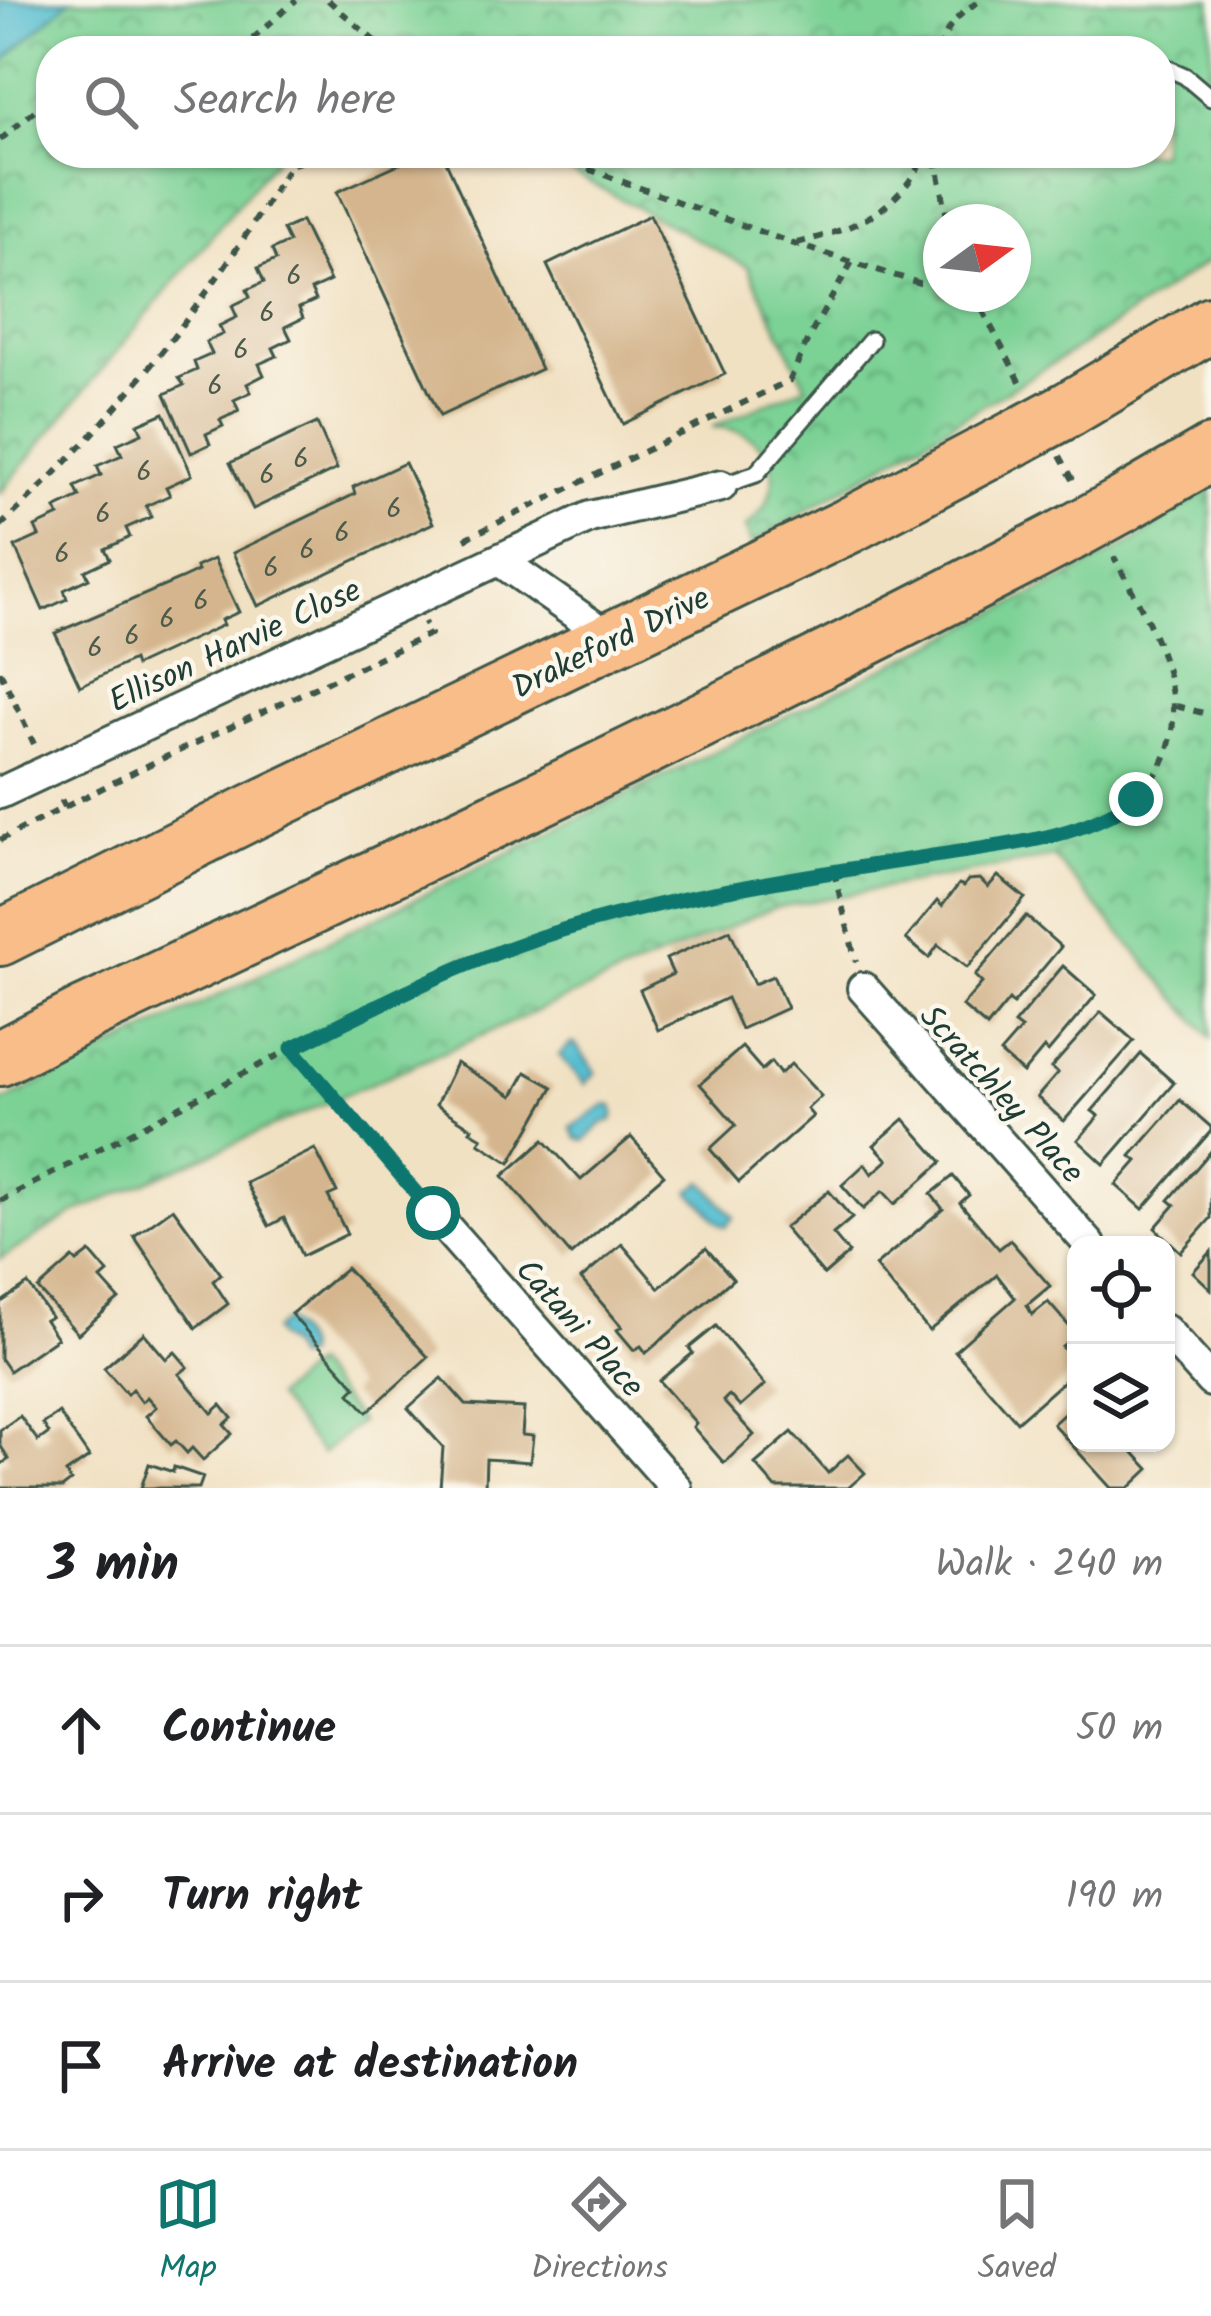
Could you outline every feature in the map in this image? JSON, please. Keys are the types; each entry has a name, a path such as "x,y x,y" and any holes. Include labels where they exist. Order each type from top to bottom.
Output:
{"highway":[{"name":"Drakeford Drive","path":"0,938 848,526 1211,325"},
{"path":"0,1058 898,624 1211,453"}],"street":[{"name":"Ellison Harvie Close","path":"0,793 590,517 721,486"},
{"path":"499,560 613,640"},
{"name":"Scratchley Place","path":"863,988 1082,1236"},
{"name":"Catani Place","path":"433,1213 676,1488"},
{"path":"1175,1341 1211,1382"}],"lane":[{"path":"1175,71 1211,98"},
{"path":"721,486 756,474 871,340"}],"path":[{"path":"256,36 296,0"},
{"path":"328,0 369,36"},
{"path":"942,36 982,0"},
{"path":"0,140 36,109"},
{"path":"0,526 107,420 148,371 251,230 289,168"},
{"path":"583,168 794,244 923,283"},
{"path":"794,244 842,231 878,214 921,168"},
{"path":"937,168 944,204"},
{"path":"462,540 790,380 852,262"},
{"path":"0,1201 412,989 549,934 690,898 1061,836 1101,821 1136,799 1165,760 1176,706 1161,643 983,312"},
{"path":"65,807 430,634 422,617"},
{"path":"1176,706 1211,715"},
{"path":"834,872 863,988"},
{"path":"292,1048 433,1213"}],"green space":[{"path":"0,0 1211,0 1211,259 1085,344 751,544 746,527 770,495 771,463 751,438 712,427 806,386 748,267 563,168 1175,168 1175,36 36,36 36,168 268,168 0,493"},
{"path":"1211,488 1211,1038 1054,857 773,908 75,1213 0,1259 0,1103 1063,580 1136,540"},
{"path":"313,1365 360,1422 322,1454 275,1397"}],"water":[{"path":"0,0 70,0 0,64"},
{"path":"571,1044 596,1072 585,1084 559,1055"},
{"path":"606,1105 613,1106 613,1120 601,1124 585,1141 577,1139 571,1128"},
{"path":"703,1181 734,1217 726,1226 690,1191"},
{"path":"285,1321 302,1341 305,1356 295,1359 275,1334 273,1330"}],"building":[{"path":"390,168 449,168 541,369 440,416 337,192"},
{"path":"650,215 725,374 623,424 547,265"},
{"path":"301,221 330,281 311,290 316,300 299,308 303,318 285,327 291,339 273,348 277,356 259,364 264,375 247,384 251,392 234,400 239,411 206,434 210,444 191,453 165,394 184,385 179,378 197,370 194,362 212,354 206,342 223,334 219,326 237,317 232,306 250,297 247,290 264,282 258,268 276,260 272,250 289,242 283,230"},
{"path":"164,413 192,475 166,487 170,495 146,506 151,517 126,528 130,537 105,549 110,559 85,571 89,578 64,590 67,599 43,610 15,547 39,536 35,527 59,516 55,509 80,497 75,487 101,475 97,466 122,455 117,444 142,433 138,424"},
{"path":"317,423 337,469 253,509 230,463"},
{"path":"405,463 433,523 258,606 233,553 355,494 353,487"},
{"path":"214,559 239,612 206,633 80,686 55,633 181,579"},
{"path":"998,876 1025,898 967,968 938,945 929,958 906,939 937,901 942,906 959,884 980,879 988,887"},
{"path":"1026,916 1061,947 987,1027 962,1006 982,983 975,976"},
{"path":"730,930 754,984 773,976 787,1008 741,1029 727,998 658,1030 640,990 673,974 666,959"},
{"path":"1063,966 1096,995 1048,1052 1044,1048 1023,1073 1000,1053 1021,1029 1014,1024"},
{"path":"1101,1012 1134,1041 1064,1121 1037,1097 1058,1073 1051,1068"},
{"path":"742,1047 762,1070 771,1062 780,1074 791,1064 821,1096 807,1109 813,1116 739,1182 710,1149 736,1125 700,1084"},
{"path":"1141,1054 1174,1083 1104,1164 1078,1140 1099,1116 1092,1111"},
{"path":"456,1063 513,1096 526,1072 553,1087 510,1163 479,1143 482,1138 472,1128 436,1105"},
{"path":"1180,1100 1211,1131 1143,1209 1116,1185 1137,1161 1131,1156"},
{"path":"904,1119 942,1162 895,1204 883,1191 863,1209 842,1185 865,1164 872,1174 888,1160 874,1145"},
{"path":"631,1137 664,1175 571,1255 503,1176 544,1140 581,1180"},
{"path":"315,1149 337,1192 328,1196 347,1234 302,1256 284,1218 269,1226 246,1183"},
{"path":"1211,1151 1211,1218 1181,1252 1175,1246 1175,1236 1164,1236 1155,1228 1175,1205 1169,1200"},
{"path":"953,1176 969,1195 960,1203 999,1249 1010,1240 1050,1286 1027,1305 1032,1315 1048,1302 1067,1324 1067,1342 1062,1347 1067,1353 1067,1378 1017,1422 955,1351 1015,1298 997,1275 929,1331 875,1266 943,1209 931,1194"},
{"path":"829,1191 852,1218 833,1234 849,1253 824,1275 784,1228"},
{"path":"173,1208 221,1274 213,1281 228,1304 196,1328 134,1236"},
{"path":"622,1244 659,1288 706,1248 733,1279 646,1353 641,1346 634,1350 617,1330 622,1327 581,1279"},
{"path":"90,1252 108,1273 101,1279 119,1299 78,1334 38,1289 73,1258 77,1262"},
{"path":"1211,1252 1211,1289 1193,1272"},
{"path":"346,1268 428,1357 367,1412 350,1393 356,1387 291,1314"},
{"path":"28,1284 51,1317 45,1320 57,1338 9,1371 0,1358 0,1303"},
{"path":"716,1326 765,1385 740,1407 729,1395 723,1401 754,1435 724,1463 659,1381"},
{"path":"144,1333 166,1359 175,1352 188,1367 179,1374 212,1413 221,1405 232,1418 224,1425 232,1434 203,1460 192,1448 187,1453 176,1441 171,1445 146,1416 156,1407 147,1397 142,1402 132,1389 127,1394 104,1368"},
{"path":"442,1378 466,1405 524,1408 522,1435 533,1436 530,1462 486,1459 485,1488 440,1488 443,1447 408,1408"},
{"path":"1067,1411 1067,1439 1053,1424"},
{"path":"59,1413 89,1457 66,1473 71,1481 62,1488 0,1488 0,1465 9,1459 0,1445 0,1430 20,1416 38,1441 49,1433 43,1424"},
{"path":"792,1432 828,1473 848,1455 865,1473 848,1488 776,1488 755,1464"},
{"path":"1078,1452 1133,1452 1149,1469 1129,1488 1111,1488"},
{"path":"149,1464 203,1477 199,1488 141,1488"}],"route":[{"path":"433,1213 292,1048 412,989 549,934 766,883 1061,836 1090,826 1136,799"}]}
